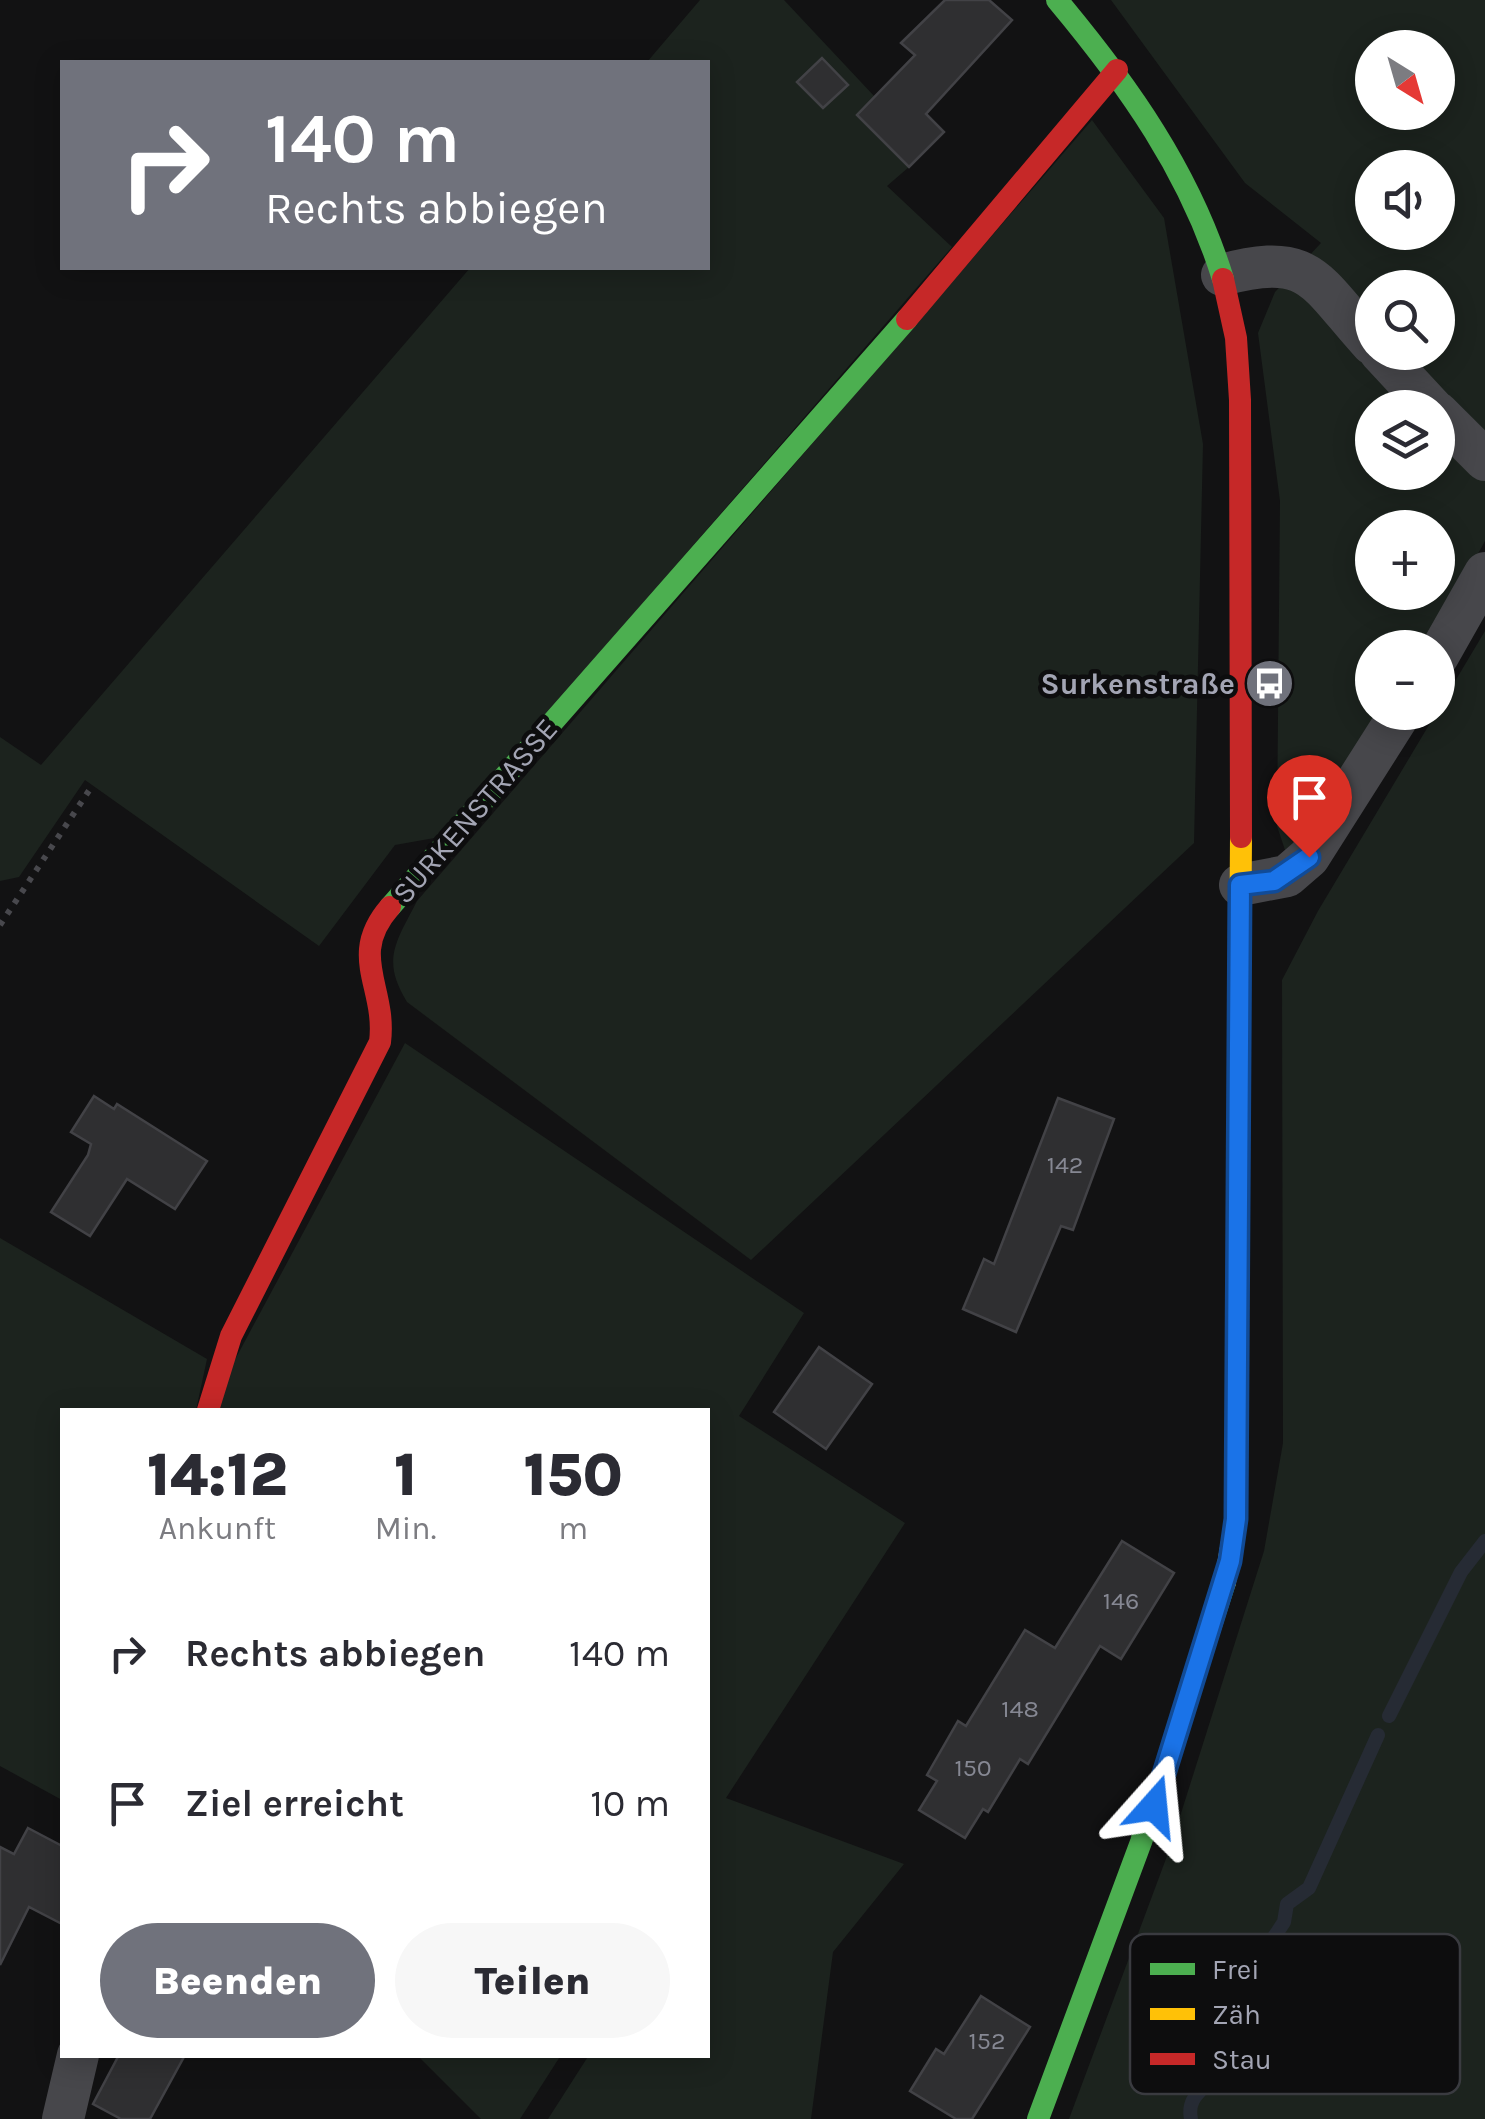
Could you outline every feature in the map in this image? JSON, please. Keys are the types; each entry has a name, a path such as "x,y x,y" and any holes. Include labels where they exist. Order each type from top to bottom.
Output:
{"street":[{"path":"1038,2119 1144,1838 1230,1561 1236,1519 1239,1323 1241,437 1236,340 1222,274 1191,189 1117,70 1056,0"},
{"name":"SURKENSTRASSE","path":"209,1408 231,1336 380,1042 382,1017 366,956 374,925 909,317 1117,70"},
{"path":"1222,274 1263,264 1290,264 1313,280 1355,326"},
{"path":"1397,370 1416,390"},
{"path":"1455,430 1485,460"},
{"path":"1453,630 1485,572"},
{"path":"1240,885 1274,881 1309,857 1390,730"},
{"path":"63,2119 77,2058"}],"path":[{"path":"0,925 92,786"}],"shaded area":[{"path":"700,0 784,0 875,97 881,138 909,167 887,186 952,247 440,837 395,845 319,946 85,780 19,877 0,881 0,737 41,765 468,270 710,270 710,60 649,60"},
{"path":"1111,0 1485,0 1485,541 1455,596 1455,510 1355,510 1355,610 1447,610 1436,630 1355,630 1355,730 1376,730 1306,833 1285,850 1277,826 1280,501 1258,333 1275,292 1321,243 1245,183"},
{"path":"1092,120 1164,218 1203,444 1194,843 751,1260 407,1002 395,974 394,951 417,901"},
{"path":"1485,631 1485,2119 1069,2119 1130,1955 1130,2094 1460,2094 1460,1934 1138,1934 1170,1848 1264,1551 1283,1443 1282,980 1318,911 1426,730 1455,730 1455,681"},
{"path":"405,1043 804,1313 739,1416 905,1523 726,1798 904,1864 833,1952 811,2119 548,2119 587,2058 710,2058 710,1408 209,1408"},
{"path":"0,1238 207,1359 196,1408 60,1408 60,1799 0,1766"},
{"path":"420,2058 559,2058 520,2119 481,2119"}],"building":[{"path":"945,0 989,0 1012,20 926,114 944,132 909,167 857,115 915,55 901,43"},
{"path":"822,58 848,85 823,108 797,82"},
{"path":"94,1096 114,1109 117,1104 207,1161 175,1209 127,1179 90,1236 51,1212 88,1155 91,1144 71,1132"},
{"path":"1058,1098 1114,1119 1073,1230 1061,1226 1016,1332 963,1309 984,1259 994,1264"},
{"path":"819,1347 872,1384 826,1449 774,1412"},
{"path":"1122,1541 1174,1573 1121,1659 1100,1646 1028,1764 1020,1759 988,1812 983,1809 965,1838 919,1810 937,1781 927,1775 958,1721 966,1726 1025,1630 1055,1648"},
{"path":"28,1828 60,1845 60,1923 29,1907 0,1965 0,1847 14,1854"},
{"path":"981,1996 1030,2027 972,2119 956,2119 910,2091 936,2049 944,2054"},
{"path":"117,2058 183,2058 150,2119 121,2119 93,2104"}],"waterway":[{"path":"1389,1716 1461,1572 1485,1541"},
{"path":"1276,1934 1284,1922 1287,1904 1309,1888 1378,1735"},
{"path":"1191,2119 1190,2111 1198,2094"}],"traffic: fast":[{"path":"1057,0 1132,97 1175,166 1223,279"},
{"path":"390,907 907,319"},
{"path":"1038,2119 1141,1842 1225,1582"}],"traffic: slow":[{"path":"1225,1582 1236,1519 1241,837"}],"traffic: jam":[{"path":"907,319 1117,70"},
{"path":"1223,279 1236,338 1240,400 1241,837"},
{"path":"209,1408 231,1336 380,1042 371,941 390,907"}],"place":[{"name":"Surkenstraße","path":"1270,684"}],"route":[{"path":"1154,1806 1206,1645 1230,1561 1236,1519 1240,885 1287,876 1309,857"}]}
